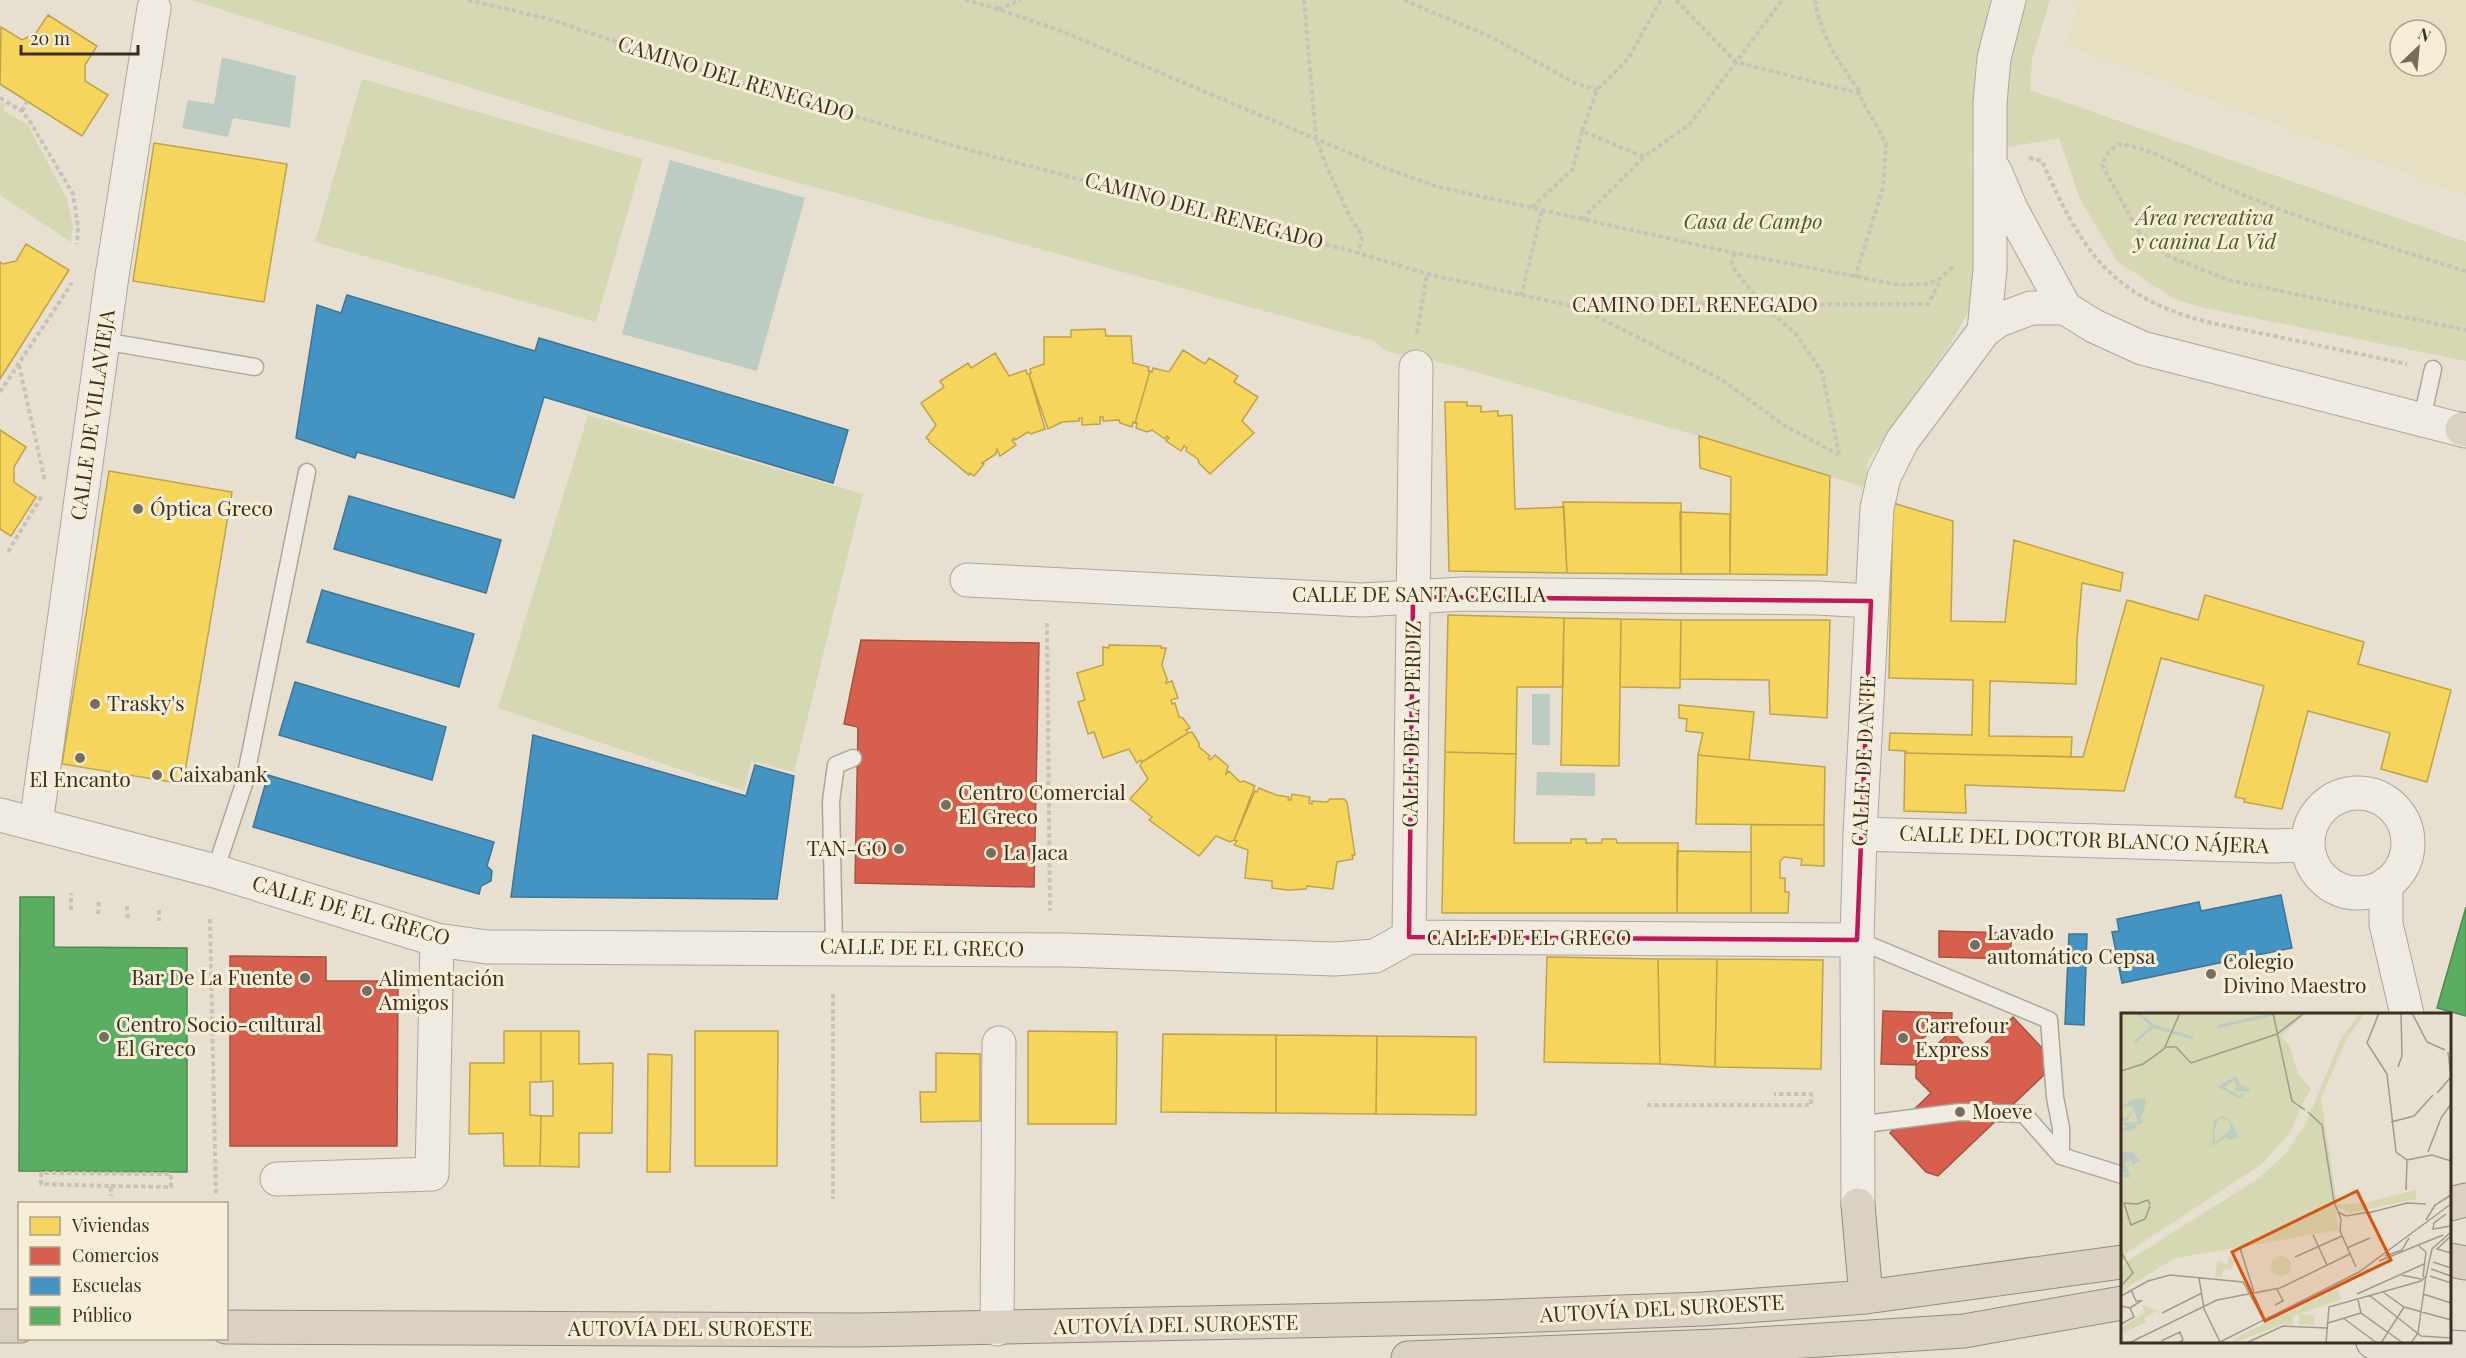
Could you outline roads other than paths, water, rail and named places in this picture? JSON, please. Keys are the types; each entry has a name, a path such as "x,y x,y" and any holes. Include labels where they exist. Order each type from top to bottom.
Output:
{"highway":[{"path":"2451,1204 2466,1200"},
{"path":"1858,1205 1866,1298"},
{"path":"2451,1260 2466,1263"},
{"name":"AUTOVÍA DEL SUROESTE","path":"228,1327 997,1329 1485,1317 1703,1309 1866,1298 2121,1262"},
{"name":"AUTOVÍA DEL SUROESTE","path":"1408,1358 1741,1345 1964,1330 2121,1303"},
{"path":"0,1326 18,1326"}],"main road":[{"path":"2400,1343 2466,1348"}],"street":[{"path":"2009,0 1994,58 1990,103 2006,160 2011,209 2065,308 2094,326 2142,348 2465,430"},
{"name":"CALLE DE VILLAVIEJA","path":"36,824 103,341 154,8"},
{"path":"1979,339 2006,160"},
{"path":"1979,339 1999,320 2031,308 2065,308"},
{"name":"CALLE DE DANTE","path":"1858,1205 1857,940 1860,834 1877,508 1884,477 1902,441 1979,339"},
{"name":"CALLE DE LA PERDIZ","path":"1409,937 1416,356"},
{"name":"CALLE DE SANTA CECILIA","path":"967,580 1362,600 1521,595 1817,598 1871,601"},
{"path":"2360,793 2376,795 2390,804 2401,816 2407,831 2408,847 2397,875 2386,884 2372,891 2357,893 2342,890 2329,883 2318,873 2311,860 2308,845 2310,829 2329,802 2343,795 2360,793"},
{"name":"CALLE DE EL GRECO","path":"0,815 215,871 437,940 487,947 1067,950 1335,959 1375,956 1409,937 1857,940"},
{"name":"CALLE DEL DOCTOR BLANCO NÁJERA","path":"1860,834 2272,846 2308,845"},
{"path":"2386,884 2386,924 2407,1013"},
{"path":"277,1179 432,1174 437,940"},
{"path":"997,1329 999,1043"}],"lane":[{"path":"103,341 255,368"},
{"path":"2422,419 2433,369"},
{"path":"215,871 244,784 307,472"},
{"path":"834,947 831,801 836,765 853,758"},
{"path":"1857,940 2049,1020 2055,1097 2061,1128 2061,1156"},
{"path":"1857,1125 1960,1112 2024,1114 2061,1156 2121,1175"}],"place":[{"name":"Óptica Greco","path":"138,509"},
{"name":"Trasky's","path":"95,704"},
{"name":"El Encanto","path":"80,758"},
{"name":"Caixabank","path":"157,775"},
{"name":"Centro Comercial El Greco","path":"946,805"},
{"name":"TAN-GO","path":"899,849"},
{"name":"La Jaca","path":"991,853"},
{"name":"Lavado automático Cepsa","path":"1975,945"},
{"name":"Colegio Divino Maestro","path":"2211,974"},
{"name":"Bar De La Fuente","path":"305,978"},
{"name":"Alimentación Amigos","path":"367,991"},
{"name":"Centro Socio-cultural El Greco","path":"104,1037"},
{"name":"Carrefour Express","path":"1903,1038"},
{"name":"Moeve","path":"1960,1112"}],"park label":[{"name":"Casa de Campo","path":"1753,222"},
{"name":"Área recreativa y canina La Vid","path":"2205,230"}]}
